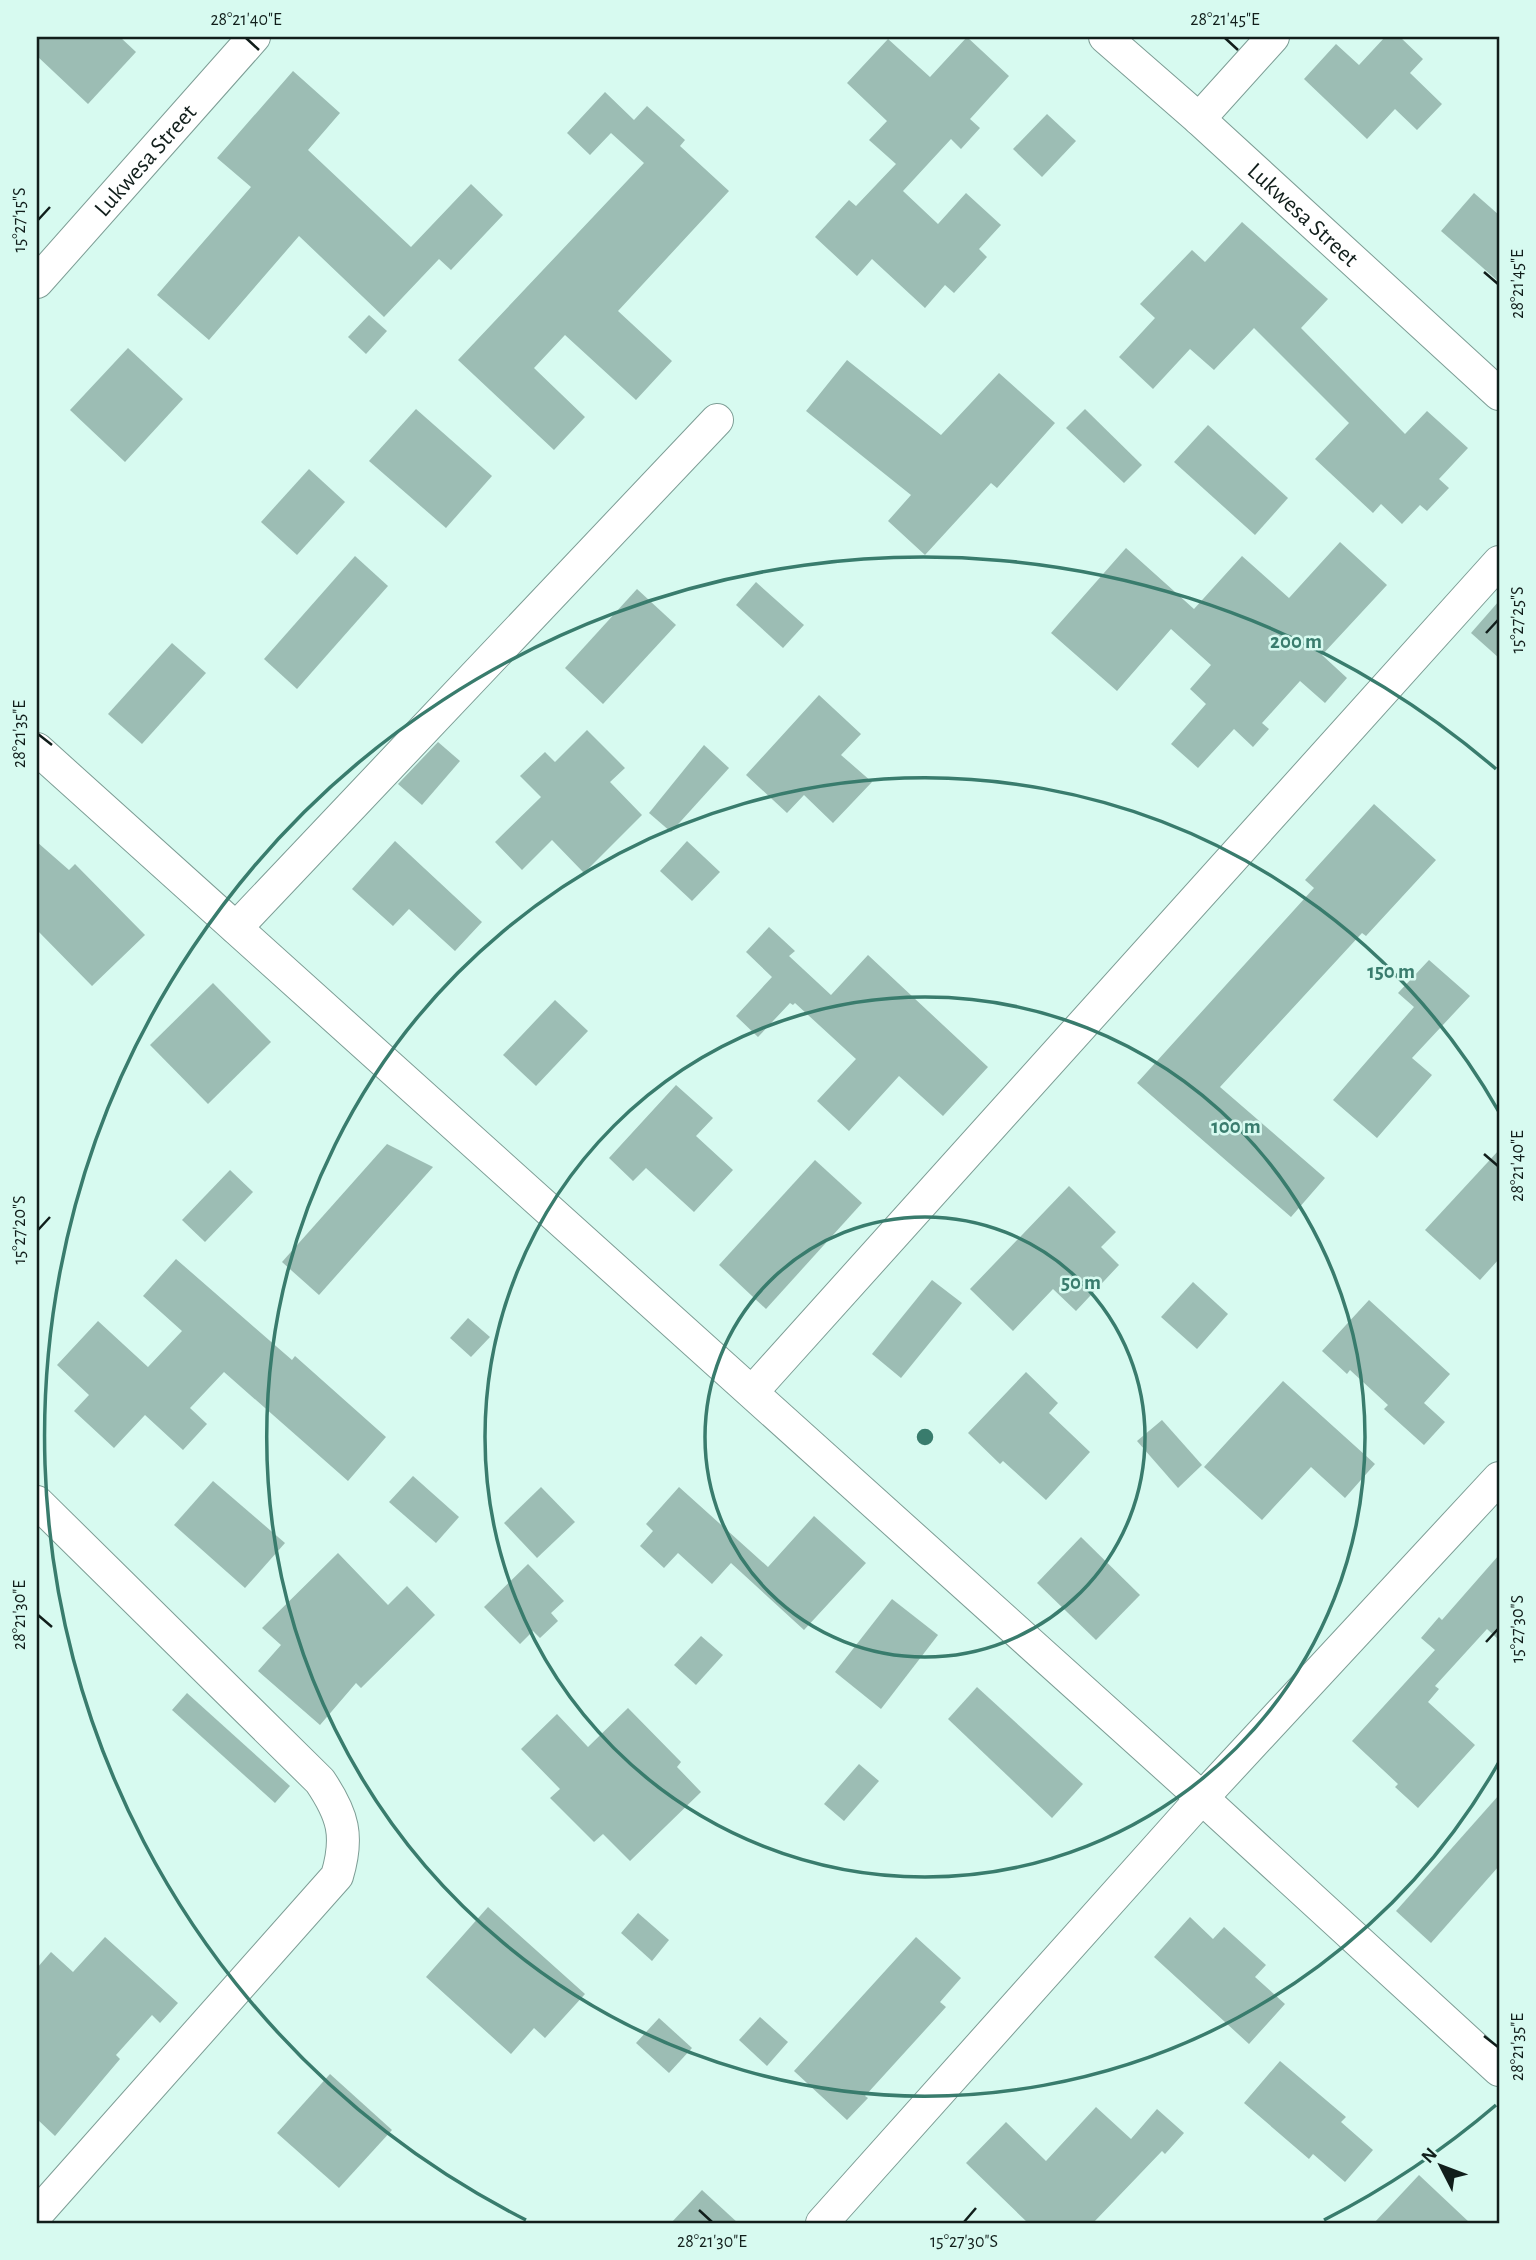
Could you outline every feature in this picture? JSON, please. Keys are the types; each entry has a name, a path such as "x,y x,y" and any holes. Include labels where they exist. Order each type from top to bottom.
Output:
{"street":[{"name":"Lukwesa Street","path":"37,282 254,37"},
{"name":"Lukwesa Street","path":"1105,37 1199,119 1499,394"},
{"path":"1199,119 1273,37"},
{"path":"236,928 717,420"},
{"path":"752,1392 1499,562"},
{"path":"37,749 1202,1798 1499,2070"},
{"path":"822,2223 1202,1798 1499,1478"},
{"path":"37,1502 312,1772 337,1806 344,1829 343,1856 337,1876 37,2214"}],"building":[{"path":"37,37 120,37 136,52 88,104 37,56"},
{"path":"967,37 1009,76 970,119 980,128 961,149 951,139 903,191 938,224 966,193 1001,225 979,249 987,257 954,293 945,285 925,308 872,259 857,276 815,237 849,200 856,206 896,164 869,140 887,121 847,83 888,39 930,77"},
{"path":"1385,37 1400,37 1423,59 1410,73 1442,104 1417,130 1395,109 1367,139 1304,79 1336,44 1359,65"},
{"path":"293,71 340,113 308,150 411,247 471,184 503,215 451,270 439,259 384,317 299,236 209,340 157,295 251,187 217,158"},
{"path":"605,92 634,120 647,106 685,140 680,146 729,191 618,311 672,361 636,400 565,335 534,368 585,417 554,450 458,360 644,163 611,133 590,155 567,133"},
{"path":"1047,114 1076,141 1042,177 1013,149"},
{"path":"1474,193 1499,215 1499,282 1441,231"},
{"path":"1242,222 1328,299 1301,328 1405,434 1427,411 1468,448 1439,479 1449,488 1427,511 1420,505 1402,524 1381,504 1373,513 1315,459 1349,423 1254,328 1214,370 1190,349 1153,389 1119,357 1155,318 1140,304 1192,250 1205,262"},
{"path":"369,315 387,331 366,354 348,337"},
{"path":"128,348 183,399 125,462 70,410"},
{"path":"847,360 941,435 999,373 1055,423 997,488 991,483 925,555 888,521 911,495 806,411"},
{"path":"416,409 492,476 446,528 369,461"},
{"path":"1085,409 1142,465 1124,483 1066,428"},
{"path":"1208,425 1288,498 1255,535 1174,462"},
{"path":"309,469 345,502 297,555 261,522"},
{"path":"1340,542 1387,585 1322,655 1347,678 1325,703 1300,681 1262,723 1269,729 1253,747 1234,729 1198,768 1171,744 1206,704 1190,689 1211,665 1171,629 1117,691 1051,633 1126,548 1194,609 1242,556 1289,598"},
{"path":"355,556 388,586 297,689 264,659"},
{"path":"756,582 804,625 783,648 736,605"},
{"path":"637,589 676,625 603,704 565,668"},
{"path":"1499,601 1499,658 1471,633"},
{"path":"172,643 206,673 142,744 108,714"},
{"path":"819,695 861,734 841,755 872,782 833,823 804,795 787,813 746,775"},
{"path":"587,730 625,768 610,782 642,815 584,873 552,840 522,870 495,842 541,797 520,776 545,752 555,762"},
{"path":"438,742 460,761 422,805 398,784"},
{"path":"704,745 729,768 671,832 649,813"},
{"path":"1374,804 1436,860 1366,936 1362,933 1220,1087 1325,1178 1291,1217 1137,1083 1314,888 1305,880"},
{"path":"395,841 482,922 455,951 409,909 393,926 352,889"},
{"path":"687,841 720,872 692,901 660,871"},
{"path":"37,842 69,870 75,864 145,935 92,986 37,930"},
{"path":"769,927 795,951 789,956 831,995 868,955 988,1067 943,1116 899,1076 849,1131 817,1101 856,1059 795,1003 790,1003 758,1037 736,1016 772,977 746,952"},
{"path":"1429,960 1470,996 1412,1058 1432,1075 1377,1138 1333,1100 1414,1007 1398,993"},
{"path":"213,983 271,1042 208,1104 150,1045"},
{"path":"555,1000 588,1031 536,1086 503,1055"},
{"path":"676,1085 713,1118 696,1136 733,1170 694,1212 646,1168 633,1181 609,1158"},
{"path":"387,1144 433,1167 319,1295 282,1262"},
{"path":"1499,1150 1499,1259 1480,1280 1425,1230"},
{"path":"815,1160 862,1203 766,1309 719,1265"},
{"path":"230,1170 253,1192 205,1242 182,1220"},
{"path":"1069,1186 1116,1232 1101,1247 1119,1265 1076,1311 1053,1289 1013,1331 970,1289"},
{"path":"176,1259 292,1360 295,1356 386,1437 348,1481 224,1372 190,1408 207,1424 183,1450 145,1415 114,1448 74,1411 89,1395 57,1365 98,1321 148,1367 182,1331 143,1296"},
{"path":"932,1280 962,1303 901,1378 872,1354"},
{"path":"1193,1282 1228,1314 1197,1349 1161,1317"},
{"path":"1369,1300 1450,1374 1424,1403 1445,1422 1424,1445 1384,1409 1388,1405 1350,1370 1347,1374 1322,1351"},
{"path":"468,1318 490,1337 471,1357 450,1338"},
{"path":"1026,1372 1058,1403 1049,1413 1090,1452 1046,1500 1003,1461 1000,1464 968,1433"},
{"path":"1283,1381 1375,1464 1345,1498 1311,1467 1262,1520 1204,1467"},
{"path":"1162,1420 1202,1465 1178,1488 1137,1441"},
{"path":"413,1476 459,1517 436,1543 389,1502"},
{"path":"213,1481 285,1543 245,1588 174,1525"},
{"path":"541,1487 575,1522 537,1558 504,1523"},
{"path":"679,1487 768,1567 814,1516 866,1563 804,1630 731,1563 712,1584 678,1553 664,1568 640,1546 653,1531 646,1524"},
{"path":"1081,1537 1140,1595 1096,1640 1037,1583"},
{"path":"338,1553 388,1605 407,1586 435,1615 361,1688 356,1683 320,1725 258,1671 281,1645 262,1628"},
{"path":"1499,1555 1499,1640 1487,1629 1435,1686 1439,1689 1428,1702 1475,1745 1418,1808 1395,1787 1398,1784 1352,1741 1435,1650 1421,1638 1439,1617 1442,1620"},
{"path":"528,1564 564,1601 551,1613 558,1621 540,1638 533,1631 520,1644 484,1607"},
{"path":"892,1599 938,1635 881,1709 835,1672"},
{"path":"701,1636 723,1655 696,1685 674,1665"},
{"path":"977,1687 1083,1784 1052,1818 948,1719"},
{"path":"187,1693 290,1786 275,1803 172,1710"},
{"path":"628,1708 681,1762 677,1767 701,1792 630,1861 603,1834 594,1842 550,1798 560,1789 521,1749 557,1714 588,1747"},
{"path":"859,1764 879,1781 844,1821 824,1804"},
{"path":"1499,1795 1499,1866 1431,1943 1396,1911"},
{"path":"488,1907 585,1994 545,2038 534,2028 511,2054 426,1977"},
{"path":"638,1913 669,1940 652,1961 621,1933"},
{"path":"1190,1917 1213,1939 1224,1927 1266,1965 1255,1977 1285,2004 1249,2044 1154,1957"},
{"path":"105,1937 178,2003 160,2023 152,2015 116,2055 120,2059 55,2136 37,2119 37,1968 51,1952 73,1972"},
{"path":"916,1937 961,1978 940,2002 946,2007 865,2096 868,2098 847,2120 794,2071"},
{"path":"760,2017 788,2042 767,2066 739,2040"},
{"path":"659,2018 692,2048 669,2073 636,2043"},
{"path":"1280,2061 1346,2117 1341,2122 1373,2150 1345,2182 1313,2154 1309,2159 1244,2103"},
{"path":"330,2074 392,2130 339,2188 277,2133"},
{"path":"1096,2107 1131,2139 1157,2109 1184,2133 1165,2154 1162,2151 1093,2223 1028,2223 966,2163 1006,2122 1046,2161"},
{"path":"1419,2175 1470,2223 1374,2223"},
{"path":"702,2190 738,2223 671,2223"}]}
